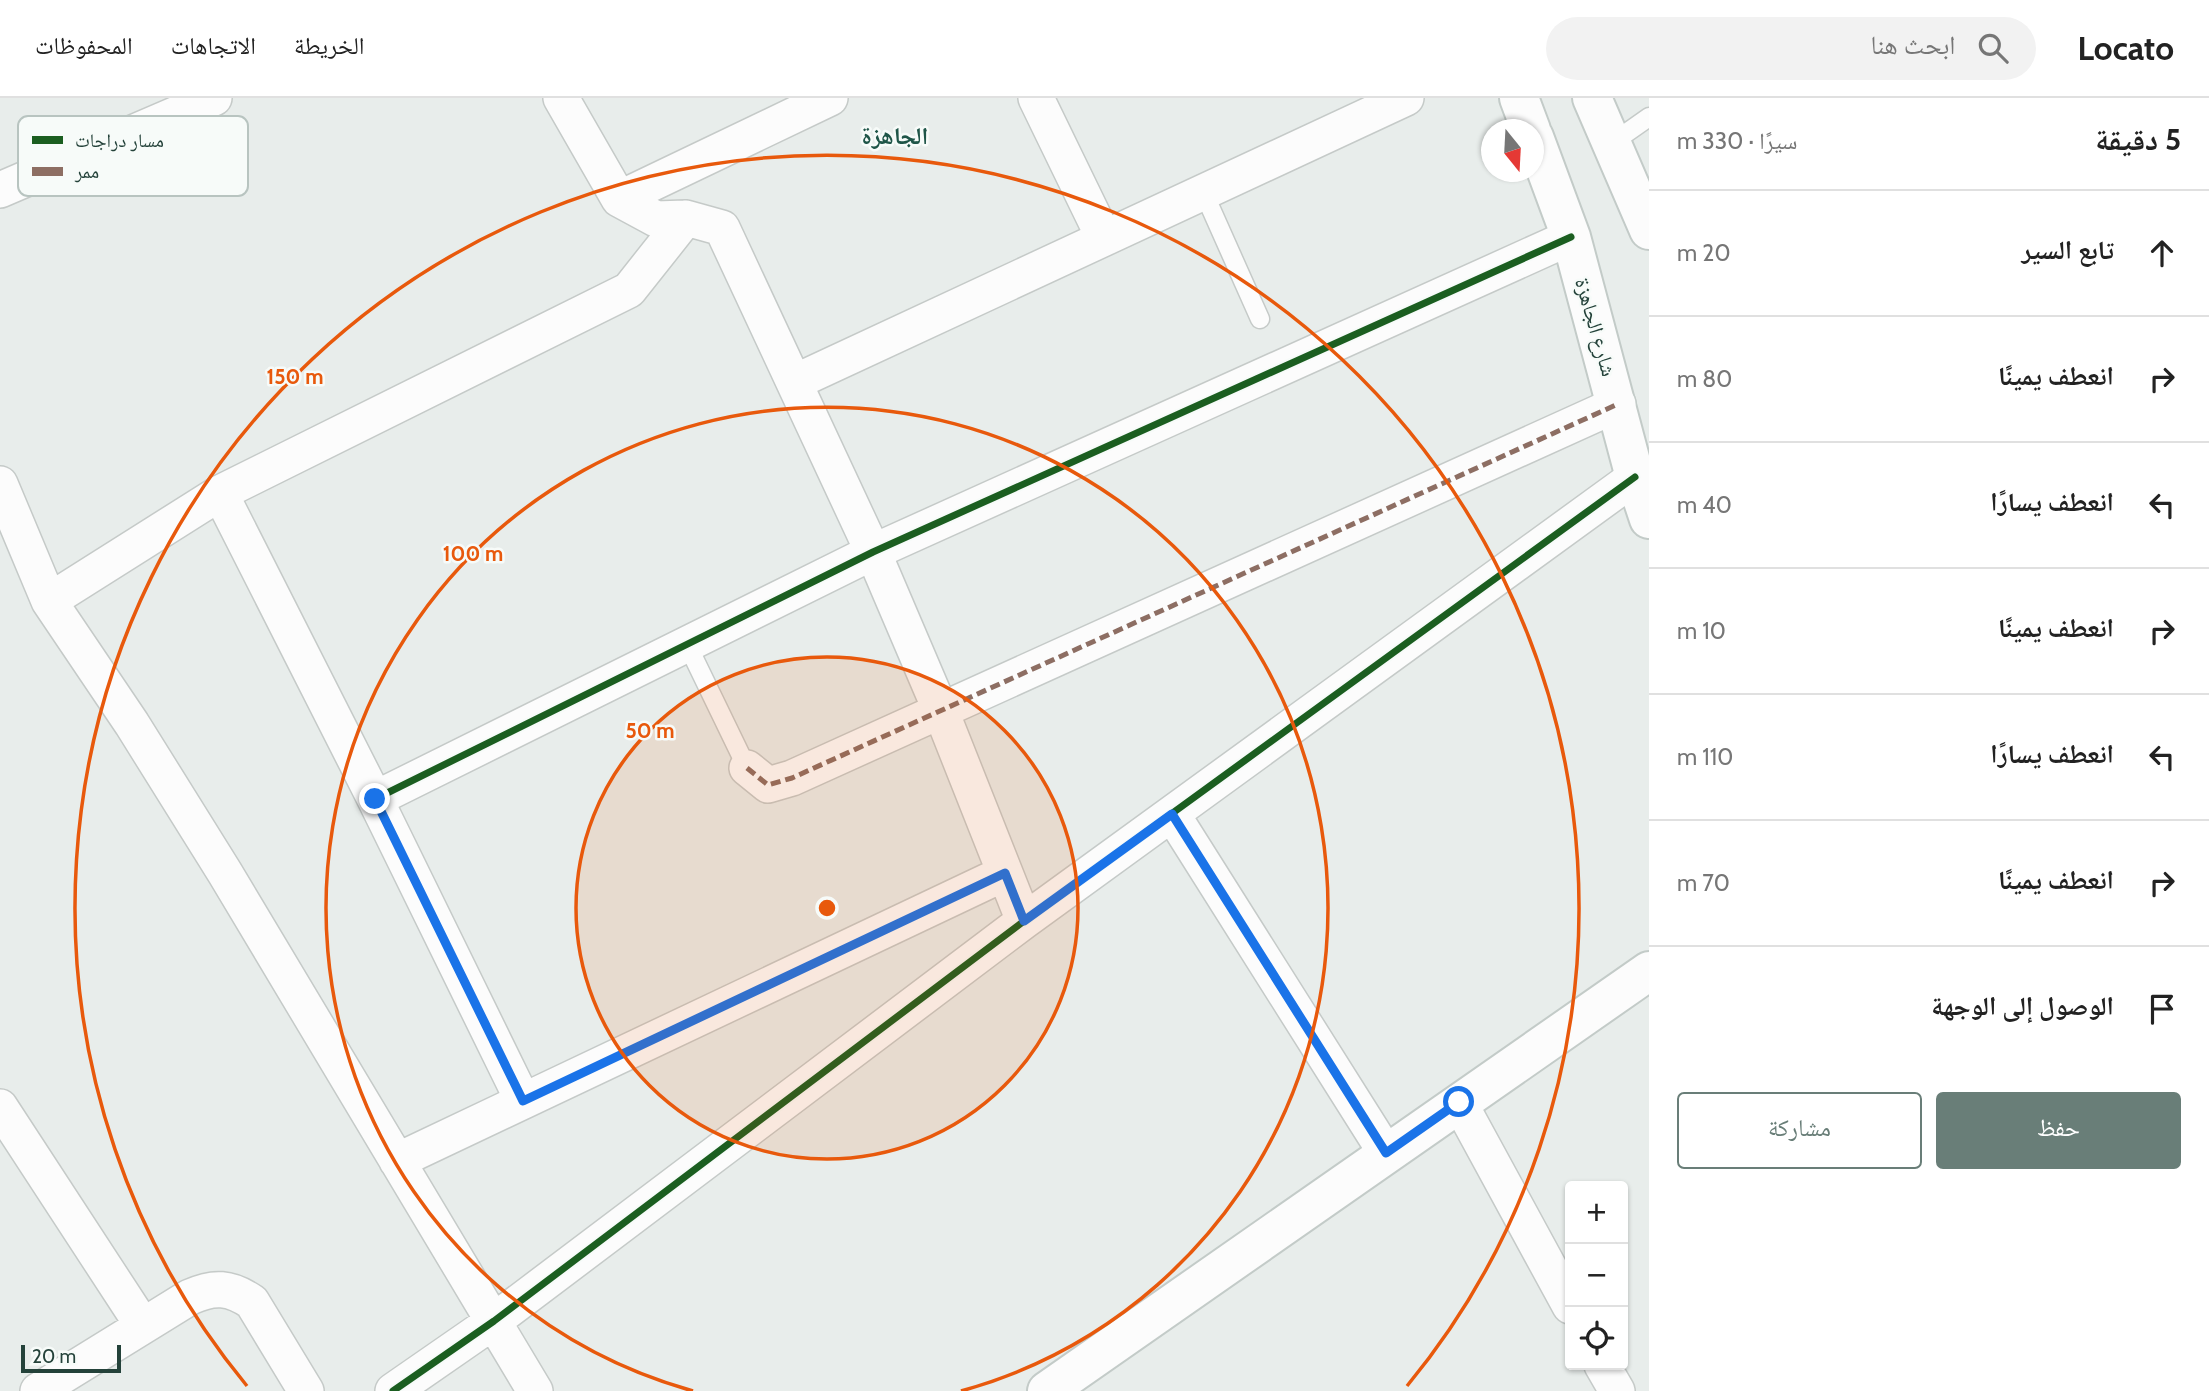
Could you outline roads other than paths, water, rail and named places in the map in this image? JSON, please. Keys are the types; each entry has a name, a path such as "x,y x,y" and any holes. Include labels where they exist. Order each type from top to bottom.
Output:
{"street":[{"path":"172,116 214,98"},
{"path":"561,98 619,200 656,219 686,218 722,228 873,552 940,709 1024,921"},
{"path":"619,200 830,98"},
{"path":"1036,98 1103,236"},
{"path":"794,382 1103,236 1406,98"},
{"path":"1519,98 1527,119"},
{"path":"1592,98 1649,230"},
{"name":"شارع الجاهزة","path":"1544,164 1571,237 1618,404 1635,477 1649,519"},
{"path":"0,190 18,182"},
{"path":"49,601 220,494 629,290 686,218"},
{"path":"375,799 873,552 1571,237"},
{"path":"747,768 768,785 792,778 1618,404"},
{"path":"393,1391 494,1321 1024,921 1635,477"},
{"path":"0,484 49,601 132,724 218,861 535,1391"},
{"path":"220,494 375,799 523,1101"},
{"path":"1172,814 1386,1153"},
{"path":"397,1161 1005,873"},
{"path":"1047,1391 1649,971"},
{"path":"1459,1102 1565,1297"},
{"path":"0,1107 143,1326"},
{"path":"38,1391 205,1290 222,1288 238,1293 252,1302 306,1391"},
{"path":"1605,1370 1617,1391"}],"lane":[{"path":"1612,143 1649,117"},
{"path":"1203,191 1260,319"},
{"path":"687,644 747,768"}],"district":[{"name":"الجاهزة","path":"895,135"}]}
